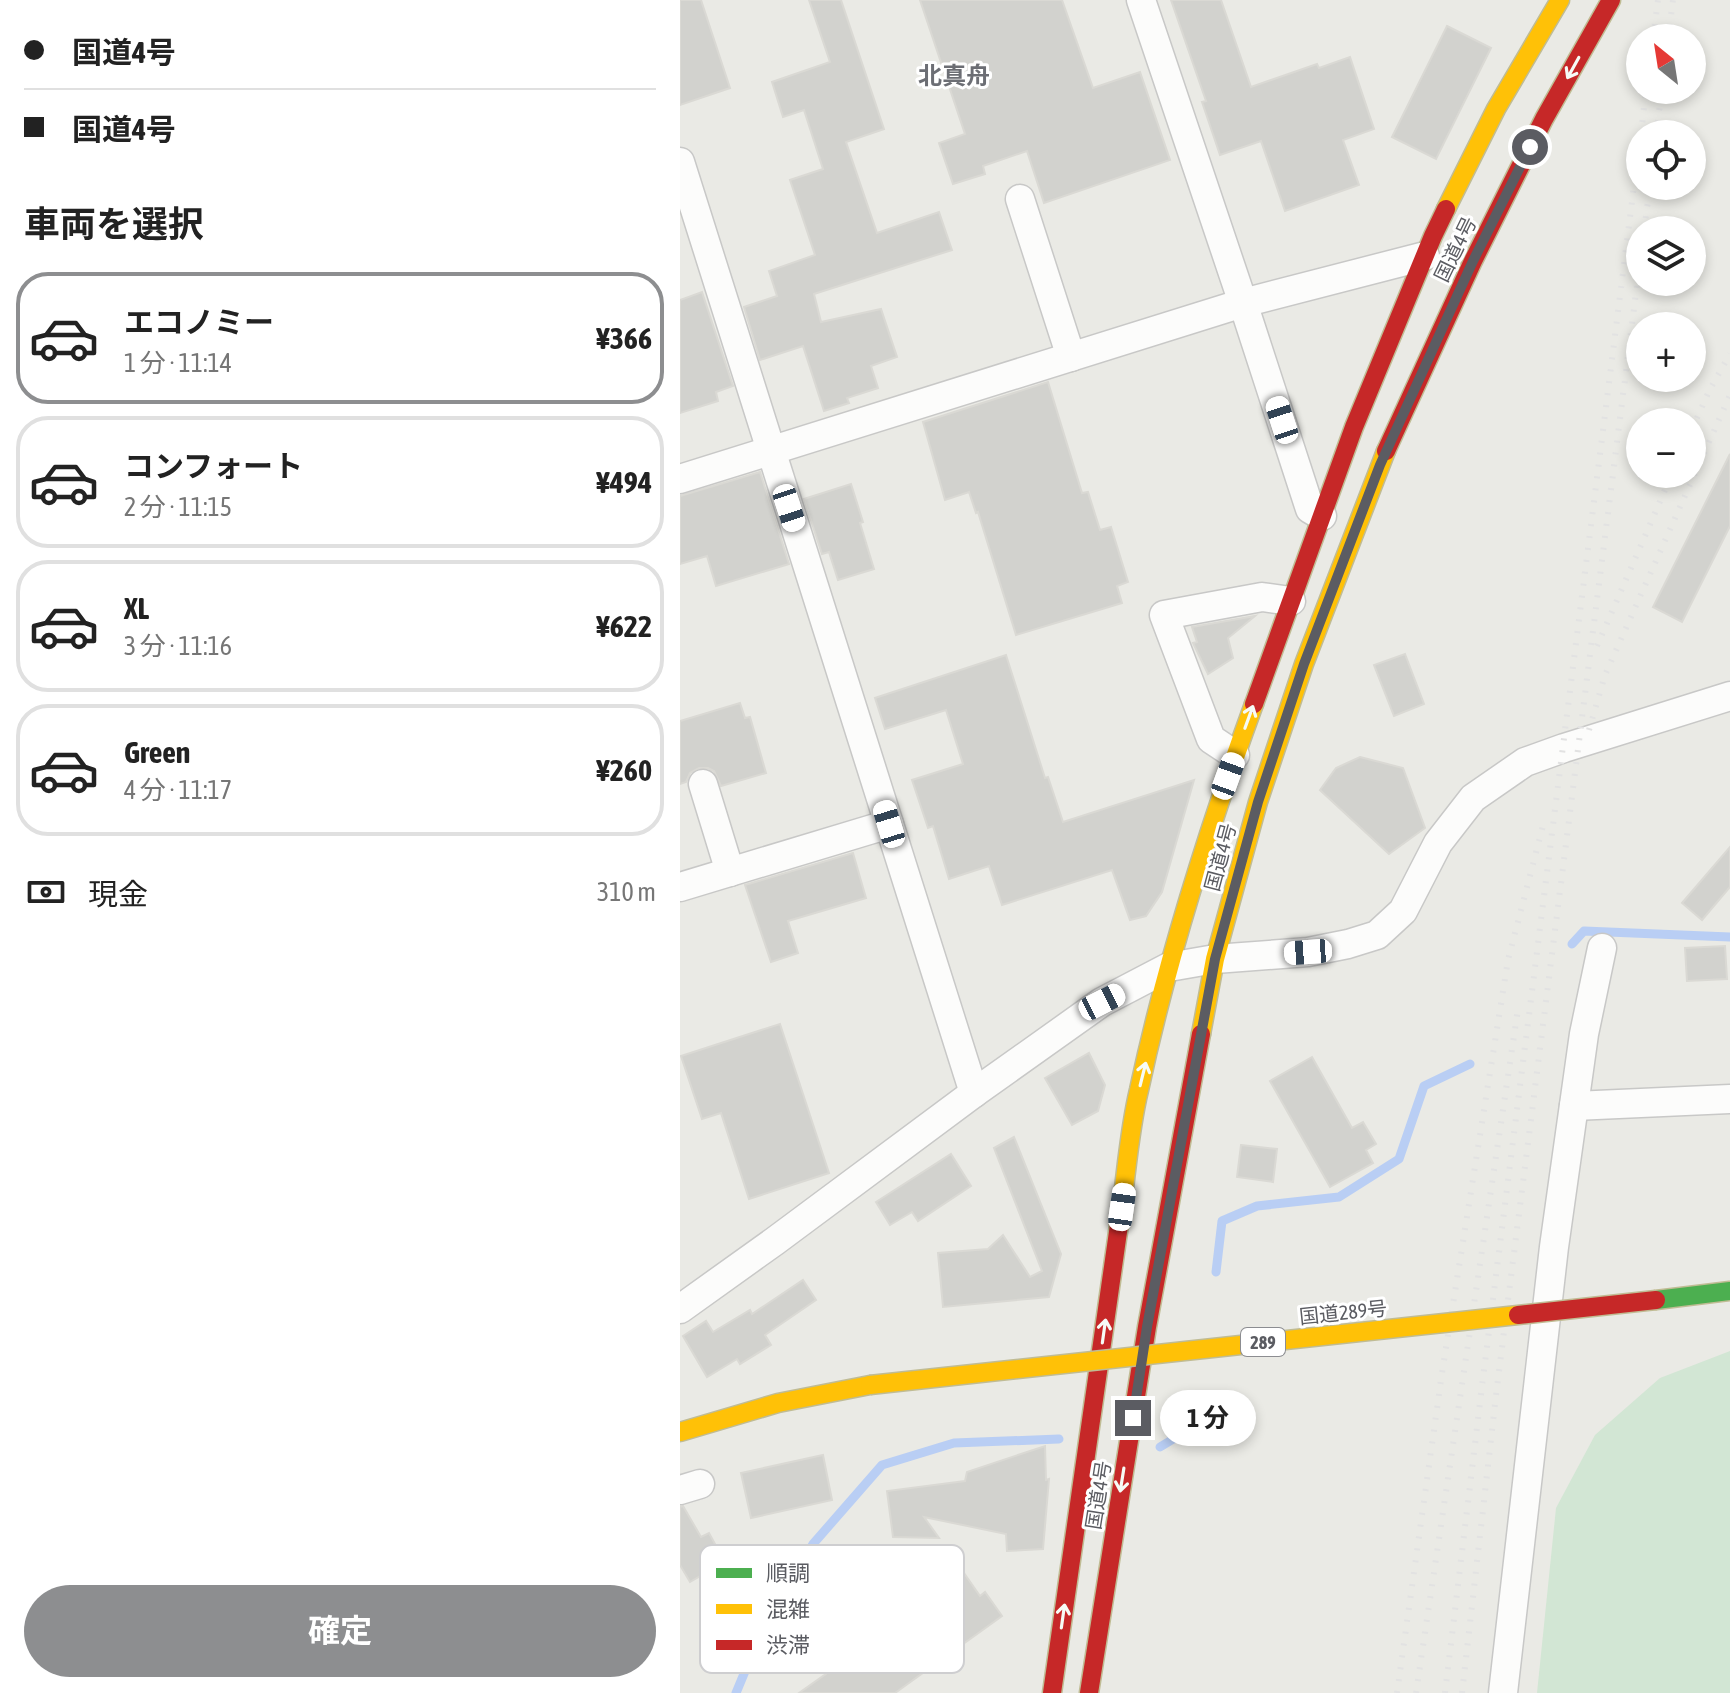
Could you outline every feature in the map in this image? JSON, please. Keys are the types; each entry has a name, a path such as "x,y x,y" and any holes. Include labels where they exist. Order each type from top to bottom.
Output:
{"highway":[{"name":"国道4号","path":"1052,1693 1138,1092 1169,967 1220,797 1354,427 1433,236 1496,109 1560,0"},
{"name":"国道4号","path":"1089,1693 1147,1327 1215,959 1258,802 1304,664 1380,465 1480,247 1544,119 1611,0"},
{"name":"国道289号","path":"680,1432 778,1403 870,1385 1730,1291"}],"street":[{"path":"1141,0 1310,509 1322,516"},
{"path":"680,162 974,1093"},
{"path":"1020,199 1071,357"},
{"path":"680,479 1243,303 1425,256"},
{"path":"1235,755 1211,739 1164,615 1262,597 1291,601"},
{"path":"680,1309 1102,1002 1169,967 1215,959 1308,952 1377,935 1403,911 1438,843 1473,798 1525,762 1730,696"},
{"path":"703,784 730,872"},
{"path":"680,887 889,824"},
{"path":"1503,1693 1554,1247 1584,1034 1602,948"},
{"path":"1574,1106 1730,1099"}],"green space":[{"path":"1730,1351 1730,1693 1537,1693 1556,1508 1595,1435 1660,1378"}],"building":[{"path":"680,0 701,0 730,88 680,105"},
{"path":"809,0 841,0 884,129 846,142 877,233 939,212 952,250 814,294 821,322 881,309 897,357 871,366 878,388 847,398 849,403 824,411 803,346 760,360 744,307 777,296 769,271 815,255 790,180 823,169 804,110 783,117 772,82 830,62"},
{"path":"920,0 1062,0 1093,88 1140,72 1170,160 1044,203 1027,151 983,166 985,174 953,184 939,143 965,134"},
{"path":"1171,0 1221,0 1251,87 1317,64 1319,68 1350,57 1374,129 1343,140 1359,185 1285,211 1261,141 1220,155 1202,102 1206,101"},
{"path":"1447,26 1491,48 1436,159 1392,137"},
{"path":"702,292 733,386 716,392 718,401 680,413 680,300"},
{"path":"1048,382 1082,493 1088,492 1100,530 1111,527 1128,582 1117,586 1122,603 1016,635 978,512 969,492 945,500 923,422"},
{"path":"1730,454 1730,526 1682,622 1653,607"},
{"path":"760,472 789,564 716,586 707,556 680,564 680,496"},
{"path":"851,484 874,569 838,580 829,552 822,554 804,499"},
{"path":"1255,616 1228,638 1233,658 1208,674 1193,643 1197,642 1192,627"},
{"path":"1405,654 1424,704 1394,716 1374,665"},
{"path":"1006,655 1045,778 1048,777 1063,822 1194,780 1162,892 1146,916 1130,920 1112,870 1002,905 989,866 949,879 933,826 928,828 912,780 963,764 946,710 885,729 875,698"},
{"path":"740,703 745,718 750,717 766,773 721,786 714,771 699,768 680,784 680,721"},
{"path":"1360,757 1403,768 1425,828 1389,854 1320,790 1336,768"},
{"path":"1730,847 1730,887 1702,920 1682,903"},
{"path":"853,853 866,898 788,921 798,953 771,962 745,885"},
{"path":"1725,946 1727,979 1687,981 1685,948"},
{"path":"780,1024 829,1173 749,1199 721,1113 702,1119 681,1056"},
{"path":"1089,1053 1105,1085 1098,1111 1072,1125 1045,1078"},
{"path":"1312,1057 1352,1128 1363,1122 1376,1144 1366,1150 1373,1163 1330,1187 1270,1081"},
{"path":"1014,1137 1061,1254 1049,1297 943,1307 938,1253 988,1249 1003,1235 1030,1277 1042,1271 994,1148"},
{"path":"1241,1145 1277,1149 1273,1182 1237,1177"},
{"path":"951,1154 971,1186 918,1221 912,1212 890,1225 876,1202"},
{"path":"803,1280 816,1300 765,1335 771,1345 740,1364 737,1359 707,1377 683,1336 706,1321 713,1332 750,1310 752,1314"},
{"path":"1045,1446 1046,1480 1049,1479 1043,1549 1007,1551 1006,1534 924,1517 939,1538 893,1537 887,1491 965,1481 967,1472"},
{"path":"823,1455 832,1500 751,1518 741,1473"},
{"path":"683,1506 701,1537 709,1533 716,1545 700,1545 700,1576 690,1582 680,1565 680,1507"},
{"path":"964,1573 980,1596 985,1592 1002,1616 964,1643"},
{"path":"827,1673 923,1673 895,1693 799,1693"}],"waterway":[{"path":"1572,944 1584,931 1730,937"},
{"path":"1216,1272 1222,1221 1257,1206 1339,1197 1399,1159 1424,1086 1470,1064"},
{"path":"1160,1447 1218,1412"},
{"path":"812,1545 882,1465 954,1443 1059,1439"},
{"path":"736,1693 744,1673"}],"railway":[{"path":"1655,24 1658,0"},
{"path":"1670,24 1673,0"},
{"path":"1643,120 1644,104"},
{"path":"1658,120 1660,104"},
{"path":"1445,1693 1632,200"},
{"path":"1646,216 1648,200"},
{"path":"1462,1693 1497,1387 1636,296"},
{"path":"1701,408 1730,354"},
{"path":"1589,730 1605,675 1730,395"},
{"path":"1597,646 1666,488"},
{"path":"1397,1693 1442,1373 1508,960 1544,822"},
{"path":"1416,1693 1518,1009"}],"traffic: fast":[{"path":"1656,1300 1730,1291"}],"traffic: slow":[{"path":"1446,209 1496,109 1560,0"},
{"path":"1201,1034 1215,959 1258,802 1304,664 1386,451"},
{"path":"1122,1204 1136,1104 1162,992 1205,847 1254,704"},
{"path":"870,1385 1518,1315"},
{"path":"680,1432 778,1403 870,1385"}],"traffic: jam":[{"path":"1386,451 1473,261 1544,119 1611,0"},
{"path":"1254,704 1354,427 1446,209"},
{"path":"1089,1693 1147,1327 1201,1034"},
{"path":"1052,1693 1122,1204"},
{"path":"1518,1315 1656,1300"}],"district":[{"name":"北真舟","path":"954,75"}],"route":[{"path":"1133,1418 1215,959 1258,802 1304,664 1380,465 1473,261 1530,147"}]}
